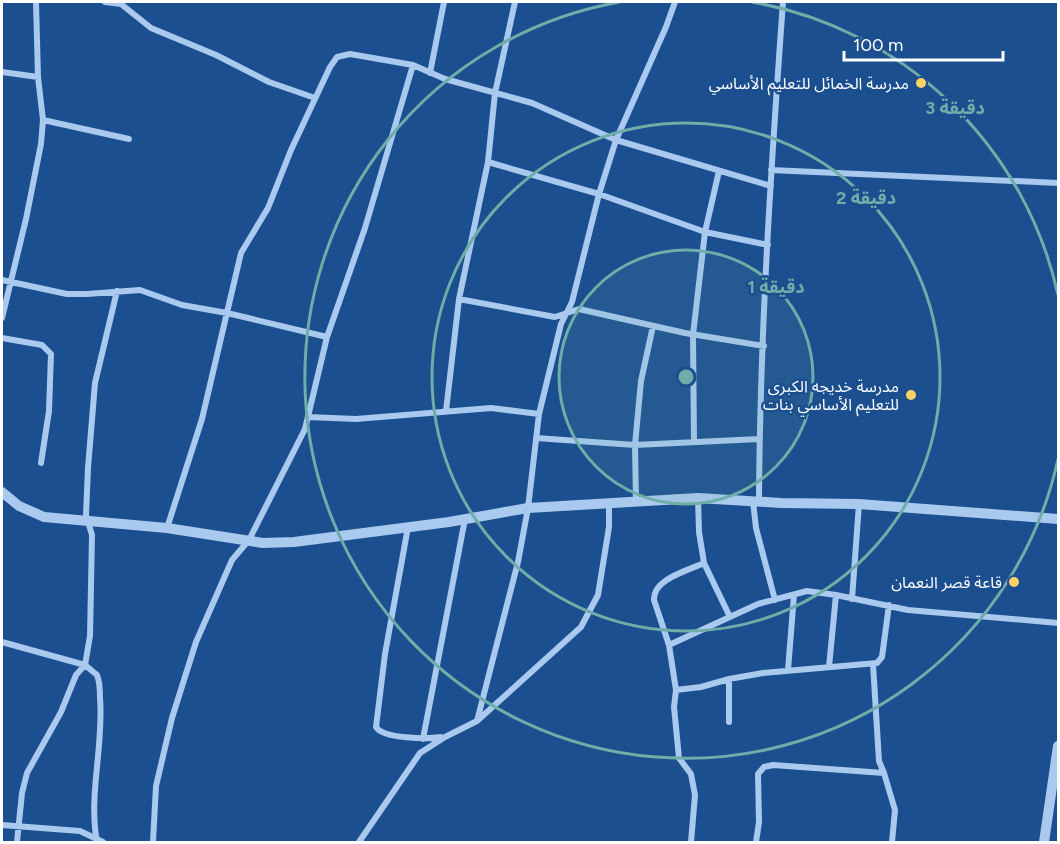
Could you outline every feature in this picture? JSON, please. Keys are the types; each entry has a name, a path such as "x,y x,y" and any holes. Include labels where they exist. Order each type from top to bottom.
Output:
{"street":[{"path":"2,318 41,144 43,120 38,77 36,2"},
{"path":"105,2 121,4 151,28 216,55 269,82 315,98"},
{"path":"430,74 444,2"},
{"path":"446,411 459,299 488,162 495,93 515,2"},
{"path":"477,721 518,562 528,508 539,414 561,324 572,302 599,194 616,140 675,2"},
{"path":"775,600 756,528 756,500 771,170 783,2"},
{"path":"167,528 201,419 241,253 268,208 291,150 333,62 343,55 413,65 430,74 532,103 616,140 771,186"},
{"path":"153,843 156,786 175,707 196,642 232,560 249,540 305,429 327,337 365,228 413,65"},
{"path":"2,72 38,77"},
{"path":"43,120 129,139"},
{"path":"488,162 599,194 705,232 768,245"},
{"path":"771,170 1059,183"},
{"path":"694,442 693,335 705,232 719,171"},
{"path":"2,280 67,294 140,290 182,305 227,313 327,337"},
{"path":"17,843 22,793 27,773 61,712 76,675 85,665 91,625 92,535 86,515 95,383 117,291"},
{"path":"459,299 555,317 579,309 693,335 764,346"},
{"path":"636,501 635,445 641,381 653,326"},
{"path":"2,338 42,345 51,354 49,411 41,463"},
{"path":"308,417 356,419 491,408 539,414"},
{"path":"536,438 635,445 759,439"},
{"path":"2,492 19,506 44,517 167,528 263,543 294,542 408,527 528,508 698,498 781,503 859,504 1059,519"},
{"path":"698,498 699,532 704,563 730,617"},
{"path":"359,843 420,753 477,721 581,627 598,595 609,527 609,503"},
{"path":"852,598 859,504"},
{"path":"423,739 465,519"},
{"path":"408,527 385,654 376,727 381,733 423,739 445,737"},
{"path":"691,843 695,795 691,774 680,758 674,706 676,690 669,645 654,600 658,585 704,563"},
{"path":"669,645 758,604 807,591 908,610 1059,623"},
{"path":"788,670 794,595"},
{"path":"829,667 836,595"},
{"path":"676,690 702,687 729,678 788,670 873,664 882,657 889,605"},
{"path":"2,642 85,665 94,670 99,680 102,717 97,763 94,829 96,841"},
{"path":"873,664 879,761 895,810 892,843"},
{"path":"729,678 729,722"},
{"path":"1044,843 1059,746"},
{"path":"756,843 759,822 758,774 764,767 773,765 884,773"},
{"path":"2,825 80,831 103,843"}],"place":[{"name":"مدرسة الخمائل للتعليم الأساسي","path":"921,83"},
{"name":"مدرسة خديجه الكبرى للتعليم الأساسي بنات","path":"911,395"},
{"name":"قاعة قصر النعمان","path":"1014,582"}]}
